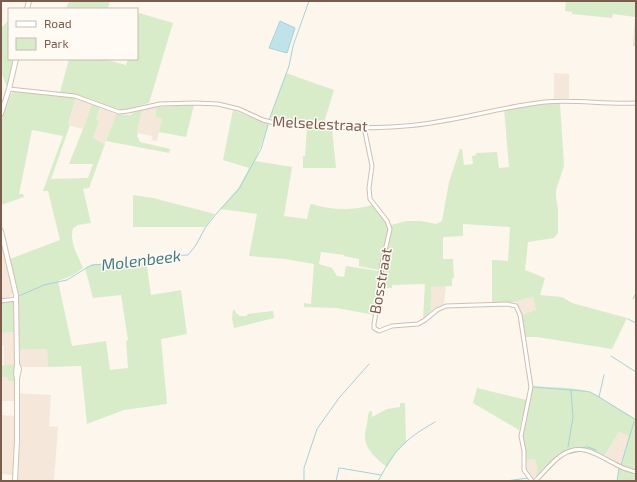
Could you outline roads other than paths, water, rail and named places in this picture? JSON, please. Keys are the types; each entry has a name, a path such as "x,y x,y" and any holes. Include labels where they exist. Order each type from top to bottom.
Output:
{"street":[{"path":"1,114 16,60"},
{"name":"Melselestraat","path":"9,89 75,96 119,112 160,104 202,103 231,107 263,120 275,123 364,127 421,124 512,106 548,102 636,103"},
{"name":"Bosstraat","path":"364,127 372,166 369,188 370,198 387,221 390,229 382,264 374,328 379,331 392,326 418,324 436,310 451,306 507,304 516,306 520,315 531,384 521,436 524,451 524,470 532,481"},
{"path":"1,231 16,299 17,364 19,368 15,481"},
{"path":"2,301 16,299"},
{"path":"535,481 561,455 571,451 583,450 593,452 620,467 636,472"}],"water":[{"path":"280,21 295,28 287,53 269,48"}],"waterway":[{"name":"Molenbeek","path":"269,120 289,66 293,46 309,1"},
{"name":"Molenbeek","path":"19,296 44,285 67,280 93,265 150,260 164,256 188,255 196,245 205,228 239,189 261,149 268,125"},
{"path":"633,299 636,293"},
{"path":"628,319 636,323"},
{"path":"611,356 636,372"},
{"path":"304,481 304,468 317,429 339,398 369,364"},
{"path":"604,375 599,397 636,420"},
{"path":"533,387 590,392 599,397"},
{"path":"568,447 573,417 571,390"},
{"path":"378,481 397,451 407,441 435,422"},
{"path":"624,467 621,465 634,422"},
{"path":"577,448 588,447 596,450"},
{"path":"557,457 562,452 568,450"},
{"path":"568,454 580,451"},
{"path":"538,481 557,461"},
{"path":"336,481 339,468"},
{"path":"340,468 381,475"},
{"path":"617,481 619,468"},
{"path":"506,481 528,478"}]}
